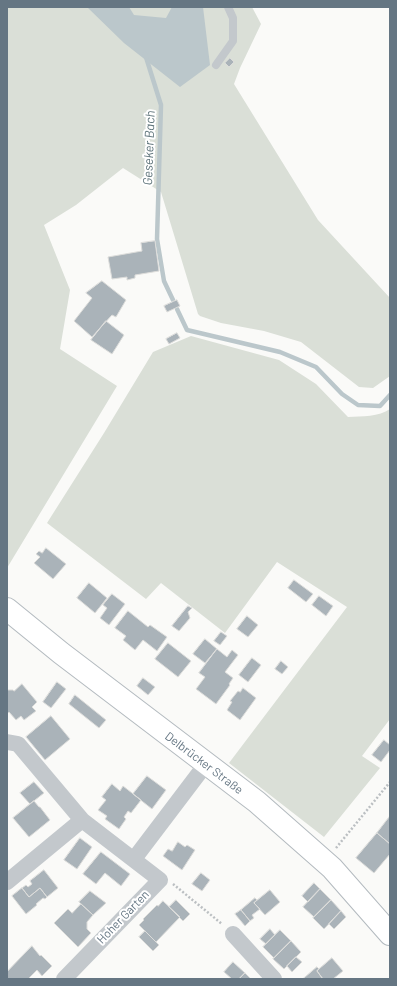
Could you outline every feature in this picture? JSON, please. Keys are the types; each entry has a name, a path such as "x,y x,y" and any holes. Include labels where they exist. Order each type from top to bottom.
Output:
{"main road":[{"name":"Delbrücker Straße","path":"7,609 61,653 257,802 324,861 389,931"}],"street":[{"name":"Hoher Garten","path":"7,742 18,744 82,820 160,880 64,979"},
{"path":"134,859 206,764"},
{"path":"7,882 82,820"},
{"path":"233,934 266,968 274,979"}],"lane":[{"path":"216,65 233,41 233,18 228,7"}],"path":[{"path":"324,861 390,782"},
{"path":"160,880 170,882 220,921 233,934"}],"shaded area":[{"path":"7,7 252,7 261,24 234,84 318,220 390,298 390,376 373,388 359,387 301,342 264,331 221,323 200,316 198,314 161,192 123,168 76,205 44,225 70,290 60,349 117,386 7,568"},
{"path":"87,7 129,7 134,15 166,18 172,7 203,7 210,65 180,87 124,43"},
{"path":"191,336 279,360 316,384 348,417 376,415 390,409 390,719 362,756 380,768 324,837 229,763 347,607 277,562 225,633 161,583 146,599 47,523 153,352"}],"building":[{"path":"230,58 234,62 229,67 225,63"},
{"path":"155,241 159,271 135,275 135,278 127,280 127,277 112,279 108,257 142,251 141,243"},
{"path":"102,281 126,300 116,317 112,315 92,337 74,321 92,298 86,293"},
{"path":"177,300 180,306 167,312 164,306"},
{"path":"106,321 124,335 112,354 91,340"},
{"path":"177,333 180,338 169,344 166,339"},
{"path":"46,548 66,564 53,579 34,563 40,557 36,554 39,551 42,553"},
{"path":"294,580 313,594 306,602 288,588"},
{"path":"89,583 107,598 95,613 77,598"},
{"path":"112,594 125,604 109,625 100,618 107,608 103,605"},
{"path":"319,596 333,606 326,616 312,605"},
{"path":"188,606 192,608 188,612 190,618 179,631 172,626"},
{"path":"128,611 148,627 150,625 167,637 157,651 143,640 135,650 123,640 126,636 115,628"},
{"path":"247,616 258,625 248,637 237,629"},
{"path":"221,632 227,636 220,645 214,641"},
{"path":"205,639 217,649 205,663 193,654"},
{"path":"168,643 191,661 178,677 155,659"},
{"path":"217,649 227,657 232,650 238,655 225,672 233,678 229,684 230,685 216,704 196,689 205,677 199,673"},
{"path":"252,658 261,665 248,682 239,675"},
{"path":"281,661 288,667 282,674 275,669"},
{"path":"143,678 155,687 148,695 137,686"},
{"path":"57,682 66,689 51,708 43,702"},
{"path":"22,684 37,702 32,707 36,711 24,720 21,716 16,720 9,712 7,714 7,690 14,691"},
{"path":"243,688 256,698 240,720 227,710 232,702 230,701 238,691 240,692"},
{"path":"75,695 106,720 99,728 69,704"},
{"path":"51,716 70,739 45,760 26,737"},
{"path":"384,740 390,745 390,750 381,762 372,755"},
{"path":"147,776 166,790 152,809 133,794"},
{"path":"34,782 44,793 30,804 20,793"},
{"path":"112,784 120,791 123,786 141,800 131,813 128,811 124,817 126,819 119,829 105,819 107,816 98,810 106,800 102,797"},
{"path":"34,801 50,820 29,837 13,818"},
{"path":"390,816 390,844 377,833"},
{"path":"377,833 390,844 390,854 374,873 356,858"},
{"path":"80,838 92,847 77,869 64,860"},
{"path":"178,842 185,847 187,845 195,850 182,870 163,856 168,849 172,851"},
{"path":"101,852 130,874 121,886 105,873 96,884 83,874"},
{"path":"44,870 58,888 47,897 40,888 29,897 22,888 26,885 28,887 32,884 30,881"},
{"path":"201,873 210,880 202,891 192,884"},
{"path":"314,883 320,889 308,902 302,896"},
{"path":"22,888 29,897 40,888 47,897 45,899 43,898 26,914 12,896"},
{"path":"320,889 331,900 314,917 303,907"},
{"path":"270,890 280,902 265,915 254,903"},
{"path":"90,891 106,903 93,915 79,902"},
{"path":"255,898 257,900 254,903 260,909 252,915 254,918 250,921 241,910"},
{"path":"176,900 190,914 183,921 169,907"},
{"path":"331,900 341,911 324,929 313,918"},
{"path":"163,901 180,917 156,942 139,925 157,905 158,906"},
{"path":"81,904 93,915 87,922 87,929 91,933 78,947 54,923 68,909 72,913"},
{"path":"241,910 250,921 245,926 235,914"},
{"path":"341,911 346,917 334,929 329,924"},
{"path":"270,929 275,935 266,944 260,939"},
{"path":"280,930 291,941 274,958 263,947"},
{"path":"145,931 159,945 153,951 139,937"},
{"path":"291,941 301,952 284,969 273,959"},
{"path":"32,946 40,956 41,955 52,966 42,976 37,970 28,979 8,979 7,972"},
{"path":"296,957 302,962 292,972 287,966"},
{"path":"332,958 343,971 333,979 323,979 317,971"},
{"path":"233,962 245,973 239,979 232,979 224,972"},
{"path":"317,967 319,969 317,971 322,978 321,979 303,979"},
{"path":"245,973 251,979 239,979"}],"waterway":[{"name":"Geseker Bach","path":"145,54 161,105 157,239 164,281 173,300"},
{"name":"Geseker Bach","path":"177,309 187,330 280,352 316,367 342,394 358,405 380,406 390,395"}]}
